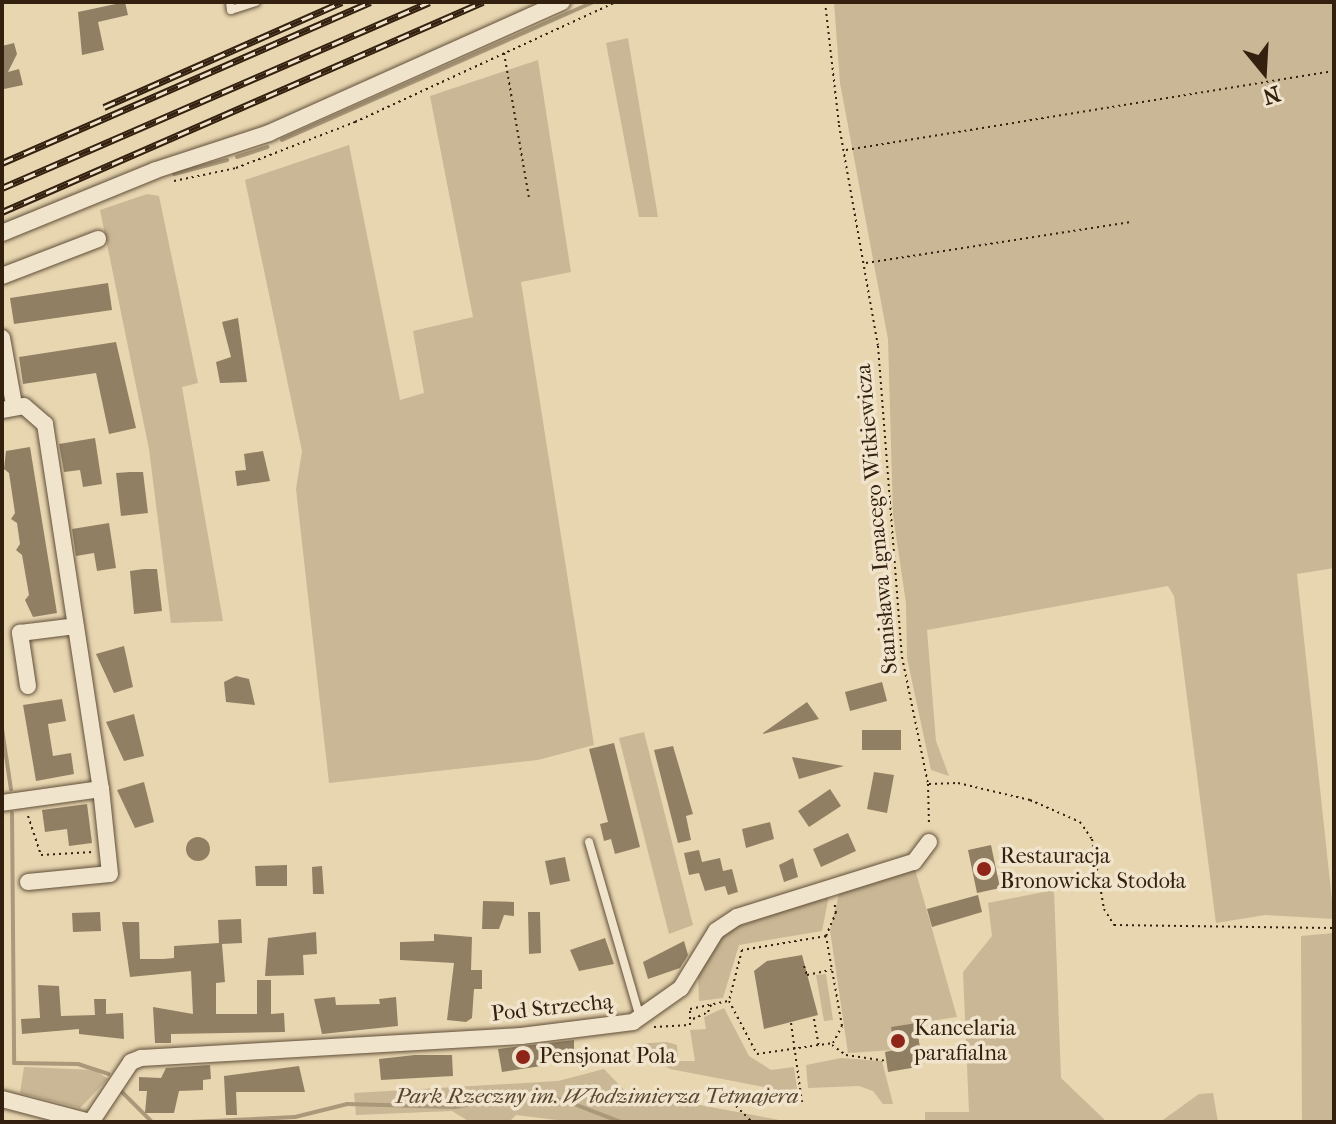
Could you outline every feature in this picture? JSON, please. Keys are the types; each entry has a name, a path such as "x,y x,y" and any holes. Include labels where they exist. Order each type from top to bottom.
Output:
{"street":[{"path":"2,233 156,170 269,133 562,2"},
{"path":"2,276 98,239"},
{"path":"2,338 8,408 33,411 45,424 101,789 110,874 28,882"},
{"path":"28,686 20,633 76,626"},
{"path":"2,803 101,789"},
{"name":"Pod Strzechą","path":"90,1122 131,1062 141,1058 521,1036 645,1022 681,988 716,931 737,917 914,862 929,842"},
{"path":"2,1099 90,1122"}],"lane":[{"path":"230,2 231,10 256,2"},
{"path":"589,842 645,1022"}],"path":[{"path":"161,184 236,168 355,122 503,51 616,2"},
{"name":"Stanisława Ignacego Witkiewicza","path":"825,2 844,150 878,346 902,657 928,784"},
{"path":"503,51 529,197"},
{"path":"844,150 1334,71"},
{"path":"865,263 1131,222"},
{"path":"929,842 928,784 958,783 1030,800 1080,822 1092,839 1104,909 1114,925 1334,928"},
{"path":"25,800 34,844 41,855 107,850"},
{"path":"826,936 742,950 729,1001 757,1054 831,1044 842,1026 826,936 836,913 832,888"},
{"path":"804,966 806,971 832,970"},
{"path":"645,1022 690,1025 690,1009 729,1001"},
{"path":"692,1019 706,1015 711,1005"},
{"path":"814,1019 819,1047"},
{"path":"791,1023 802,1102"},
{"path":"831,1044 846,1055 887,1061"},
{"path":"737,1091 736,1106 752,1122"}],"green space":[{"path":"834,2 1334,2 1334,568 1297,574 1334,919 1265,915 1216,923 1174,596 1168,586 927,630 936,741 949,776 931,770 907,658 906,603 893,515 888,339 840,83"},
{"path":"628,38 658,217 639,217 606,43"},
{"path":"538,60 571,272 521,282 594,745 538,760 329,783 296,489 302,451 245,180 349,145 400,400 424,393 413,331 473,317 430,96"},
{"path":"147,194 159,196 198,383 182,387 223,621 171,623 149,449 100,210"},
{"path":"644,732 693,925 669,934 619,738"},
{"path":"915,869 957,1017 891,1027 894,1050 848,1053 830,930 840,891"},
{"path":"1054,890 1061,1078 1107,1122 925,1122 925,1112 969,1112 963,972 992,936 988,903"},
{"path":"829,895 822,931 739,945 723,998 699,1001 698,975 721,932"},
{"path":"1334,933 1334,1122 1302,1122 1301,936"},
{"path":"826,974 833,1020 824,1021 816,975"},
{"path":"724,1008 749,1056 771,1070 794,1067 797,1089 779,1090 670,1069 633,1049 633,1044 667,1042 677,1045 678,1061 695,1061 690,1030 706,1029 704,1017"},
{"path":"841,1058 882,1061 893,1104 883,1104 873,1091 859,1086 808,1088 806,1065"},
{"path":"24,1067 95,1070 108,1079 80,1108 20,1093"},
{"name":"Park Rzeczny im. Włodzimierza Tetmajera","path":"604,1069 625,1091 790,1122 573,1122 516,1115 509,1122 470,1122 452,1111 356,1115 354,1093 558,1081"},
{"path":"1213,1093 1218,1122 1160,1122 1199,1094"}],"building":[{"path":"125,2 128,15 98,22 104,50 82,55 78,12"},
{"path":"14,43 17,54 8,72 19,69 23,85 4,89 2,46"},
{"path":"108,283 112,310 14,324 10,298"},
{"path":"238,318 247,382 220,383 216,362 231,357 222,322"},
{"path":"116,342 136,428 109,434 96,373 23,384 19,357"},
{"path":"95,438 102,484 83,487 80,470 64,472 59,444"},
{"path":"30,447 57,613 33,617 25,600 29,595 22,555 16,550 20,544 17,523 11,519 15,513 9,473 4,469 6,451"},
{"path":"263,451 270,481 237,486 235,471 246,470 244,454"},
{"path":"143,472 148,513 121,516 116,473"},
{"path":"109,523 116,568 97,571 94,553 76,556 72,529"},
{"path":"157,569 162,611 134,614 130,571"},
{"path":"124,646 133,687 114,693 96,654"},
{"path":"236,676 249,679 255,705 226,702 224,682"},
{"path":"882,682 887,701 850,711 845,692"},
{"path":"62,699 66,721 48,724 53,756 71,753 74,774 36,781 23,705"},
{"path":"807,702 819,719 763,734 763,733"},
{"path":"134,714 144,756 124,761 106,722"},
{"path":"862,730 901,730 901,750 862,750"},
{"path":"614,743 640,847 615,854 611,839 604,841 600,824 608,822 589,749"},
{"path":"673,746 693,814 686,816 691,840 678,843 654,750"},
{"path":"792,757 844,766 799,779"},
{"path":"874,772 894,775 887,813 867,809"},
{"path":"144,782 154,822 135,828 117,790"},
{"path":"830,789 841,806 809,827 798,811"},
{"path":"87,804 92,843 69,846 67,829 45,832 42,810"},
{"path":"770,822 774,839 746,848 742,829"},
{"path":"848,833 856,851 821,867 813,849"},
{"path":"198,837 207,840 210,849 207,858 198,861 189,858 186,849 189,840"},
{"name":"Restauracja Bronowicka Stodoła","path":"991,845 1000,888 977,893 968,850"},
{"path":"699,850 702,862 720,858 723,871 732,869 738,892 728,895 725,886 705,891 699,873 689,875 684,853"},
{"path":"565,857 570,881 550,885 545,861"},
{"path":"793,858 798,877 784,882 779,865"},
{"path":"287,865 287,886 256,886 255,866"},
{"path":"322,866 324,894 313,894 312,867"},
{"path":"978,895 982,912 932,927 927,909"},
{"path":"483,901 514,902 514,916 504,915 499,929 482,929"},
{"path":"100,912 101,931 73,932 72,913"},
{"path":"528,912 540,912 541,953 529,954"},
{"path":"241,919 242,943 222,944 225,982 216,983 216,1014 257,1014 257,980 271,980 271,1014 284,1013 285,1032 171,1034 171,1043 155,1043 153,1007 193,1014 191,971 130,977 122,922 139,922 140,959 163,959 174,958 174,946 219,943 218,920"},
{"path":"316,932 317,954 303,955 304,975 265,976 268,938"},
{"path":"434,934 472,937 471,970 482,970 482,989 474,989 472,1018 466,1022 447,1020 454,963 400,960 400,942 434,941"},
{"path":"605,938 614,964 579,971 570,950"},
{"path":"684,941 688,955 680,968 648,979 643,962"},
{"path":"802,955 818,1015 764,1029 754,971 767,961"},
{"path":"38,985 59,986 61,1016 95,1015 94,999 106,999 106,1014 123,1013 124,1039 79,1034 79,1029 22,1034 21,1019 40,1018"},
{"path":"335,997 336,1005 380,1004 379,999 396,997 398,1026 322,1034 314,999"},
{"path":"916,1023 923,1066 888,1072 885,1052 894,1050 891,1027"},
{"name":"Pensjonat Pola","path":"574,1040 574,1056 546,1055 548,1065 502,1072 498,1049"},
{"path":"452,1055 453,1076 381,1080 379,1059"},
{"path":"210,1065 211,1079 203,1080 203,1090 179,1091 174,1113 145,1113 147,1091 139,1091 139,1077 161,1078 166,1068"},
{"path":"299,1066 305,1092 236,1092 237,1115 226,1115 224,1076"}],"waterway":[{"path":"282,140 593,2"},
{"path":"237,157 267,147"},
{"path":"174,174 227,160"},
{"path":"2,729 11,789"},
{"path":"12,813 14,1063 78,1064 108,1074"},
{"path":"121,1091 152,1122"},
{"path":"190,1122 295,1117 347,1104 455,1107 527,1094 566,1101 621,1122"}],"railway":[{"path":"104,107 342,2"},
{"path":"2,163 370,2"},
{"path":"2,188 429,2"},
{"path":"2,212 483,2"}],"place":[{"name":"Restauracja Bronowicka Stodoła","path":"984,869"},
{"name":"Kancelaria parafialna","path":"898,1041"},
{"name":"Pensjonat Pola","path":"523,1057"}]}
